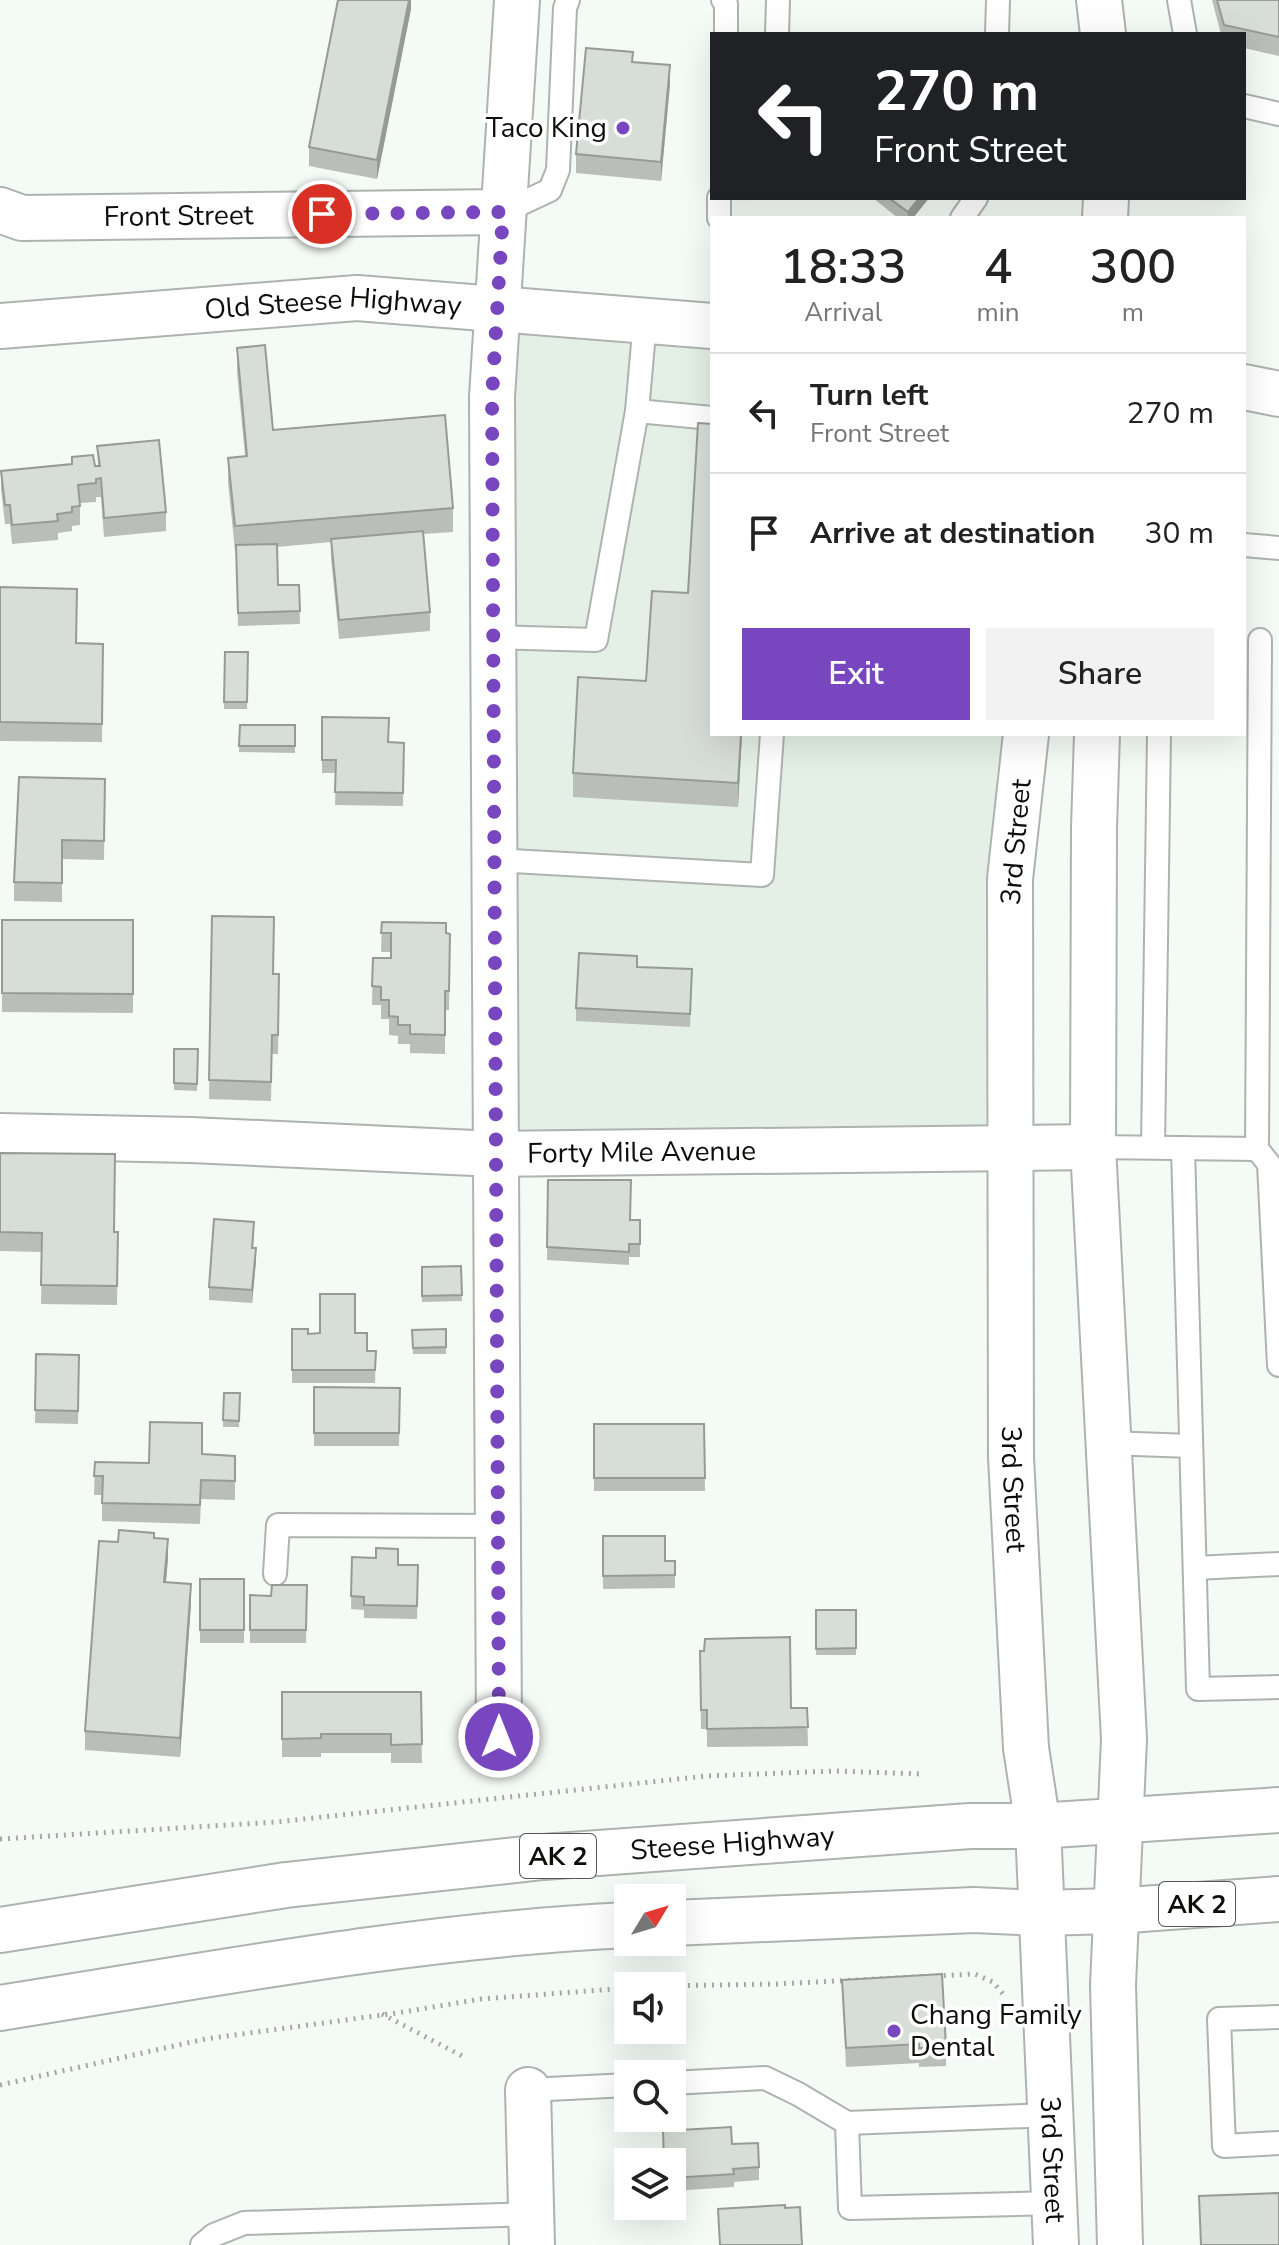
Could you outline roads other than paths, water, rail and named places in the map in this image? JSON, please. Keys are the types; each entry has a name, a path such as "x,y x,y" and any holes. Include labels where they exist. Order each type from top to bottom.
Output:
{"main road":[{"path":"499,1737 492,397 517,0"},
{"path":"1099,0 1103,32"},
{"name":"Front Street","path":"0,210 22,218 503,212"},
{"name":"Old Steese Highway","path":"0,326 357,298 710,326"},
{"path":"1246,387 1279,394"},
{"name":"3rd Street","path":"1026,736 1010,879 1011,1457 1026,1748 1038,1826 1055,2224"},
{"path":"1097,736 1093,1147 1124,1739 1113,1985 1120,2245"},
{"name":"Forty Mile Avenue","path":"0,1136 191,1140 496,1154 1093,1147"},
{"name":"Steese Highway","path":"0,1930 286,1885 543,1857 970,1826 1038,1826 1279,1810"},
{"name":"AK 2","path":"686,1922 974,1910 1040,1913 1115,1911 1279,1899"},
{"path":"0,2008 391,1945 614,1926"},
{"path":"528,2090 531,2229"}],"lane":[{"path":"503,212 550,190 558,170 565,8 568,0"},
{"path":"723,0 726,4 726,32"},
{"path":"777,32 778,0"},
{"path":"997,32 998,0"},
{"path":"1179,0 1185,32"},
{"path":"1246,106 1279,114"},
{"path":"494,637 596,640 637,411 645,321"},
{"path":"637,411 710,418"},
{"path":"1246,545 1279,548"},
{"path":"1261,641 1257,1149 1269,1164 1279,1365"},
{"path":"495,860 762,875 772,736"},
{"path":"1153,1147 1159,736"},
{"path":"1093,1147 1257,1149"},
{"path":"1183,1148 1198,1689 1279,1687"},
{"path":"1108,1443 1191,1446"},
{"path":"275,1574 278,1525 498,1526"},
{"path":"1195,1568 1279,1564"},
{"path":"1279,2017 1219,2019 1224,2146 1279,2143"},
{"path":"686,2082 765,2078 847,2123 1051,2115"},
{"path":"528,2090 614,2086"},
{"path":"847,2123 850,2208 1055,2224"},
{"path":"202,2245 214,2235 244,2223 531,2229"}],"place":[{"name":"Taco King","path":"623,128"},
{"name":"Chang Family Dental","path":"894,2031"}]}
